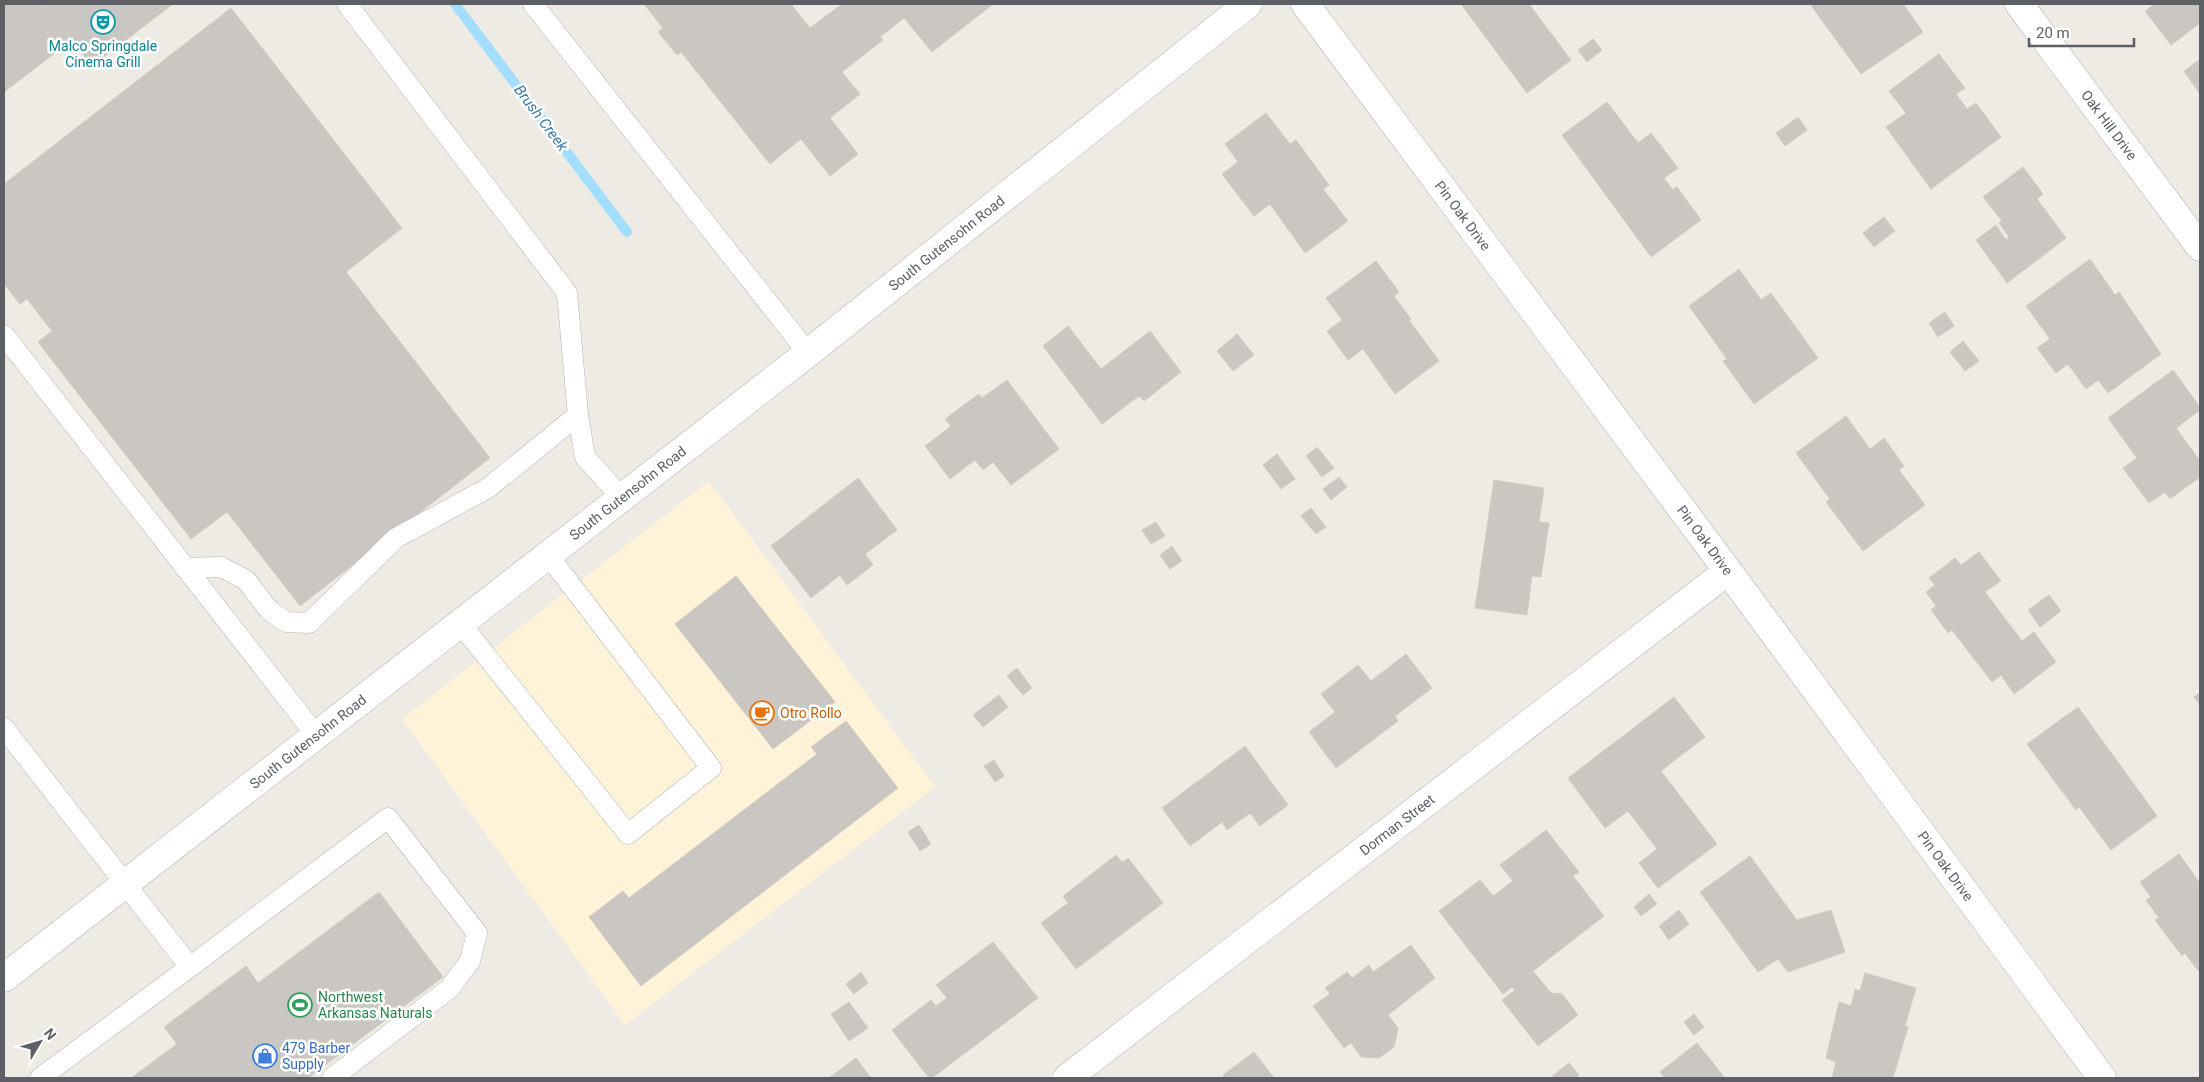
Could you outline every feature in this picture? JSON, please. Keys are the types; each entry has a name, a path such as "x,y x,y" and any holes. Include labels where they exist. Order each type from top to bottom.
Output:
{"street":[{"name":"South Gutensohn Road","path":"4,978 808,354 1248,4"},
{"name":"Pin Oak Drive","path":"1305,4 1728,571 2095,1076"},
{"name":"Oak Hill Drive","path":"2019,4 2200,247"},
{"name":"Dorman Street","path":"1067,1078 1728,571"}],"lane":[{"path":"347,4 566,293 578,415 586,457 622,498"},
{"path":"533,4 808,354"},
{"path":"4,335 316,735"},
{"path":"185,568 220,567 246,580 269,610 286,622 309,623 396,538 488,488 578,415"},
{"path":"460,623 628,834 711,768 548,555"},
{"path":"4,728 190,967"},
{"path":"40,1078 388,818 477,933 470,961 449,989 332,1078"}],"shaded area":[{"path":"709,481 935,787 625,1025 402,719"}],"building":[{"path":"4,4 44,4 72,40 4,92"},
{"name":"Malco Springdale Cinema Grill","path":"44,4 173,4 92,66"},
{"path":"644,4 791,4 810,28 842,4 993,4 932,52 904,18 880,37 883,40 842,72 860,94 830,118 858,154 830,176 801,139 770,164 681,52 677,55 658,32 663,28"},
{"path":"1461,4 1529,4 1571,60 1527,93"},
{"path":"1810,4 1903,4 1923,32 1861,74"},
{"path":"2155,4 2200,4 2200,23 2171,45 2145,11"},
{"path":"231,8 402,228 346,272 490,458 300,606 227,512 191,539 38,342 52,331 27,299 20,304 4,284 4,184"},
{"path":"1593,39 1602,50 1587,62 1578,50"},
{"path":"1939,54 1965,88 1956,94 1967,109 1976,103 2001,137 1931,189 1886,127 1906,113 1889,91"},
{"path":"2200,59 2200,94 2184,71"},
{"path":"1607,102 1638,143 1651,133 1678,168 1664,178 1673,190 1677,187 1701,220 1651,257 1562,135"},
{"path":"1266,113 1290,144 1296,140 1329,185 1323,189 1348,221 1305,253 1270,204 1254,216 1222,174 1238,162 1225,144"},
{"path":"1798,117 1807,130 1785,146 1776,133"},
{"path":"2023,167 2043,194 2037,199 2066,238 2007,283 1976,240 1996,225 2006,240 2009,237 1999,223 2002,221 1983,197"},
{"path":"1884,217 1895,231 1874,247 1863,233"},
{"path":"2090,259 2115,295 2119,292 2161,354 2108,393 2098,380 2086,389 2068,364 2056,373 2037,348 2050,339 2026,306"},
{"path":"1376,261 1399,292 1394,296 1411,319 1409,320 1439,361 1395,394 1363,349 1348,360 1327,331 1342,320 1326,298"},
{"path":"1739,269 1761,300 1771,293 1818,358 1754,404 1723,361 1727,359 1689,306"},
{"path":"1945,312 1954,326 1938,337 1929,323"},
{"path":"1068,326 1101,369 1150,331 1181,372 1144,401 1139,396 1102,424 1043,346"},
{"path":"1237,334 1254,355 1233,371 1217,351"},
{"path":"1963,341 1979,361 1965,371 1950,352"},
{"path":"2173,370 2200,407 2200,410 2176,428 2200,461 2200,477 2170,499 2165,492 2149,503 2123,468 2137,458 2108,418"},
{"path":"1007,380 1059,449 1011,485 993,462 983,470 975,460 950,479 925,446 951,426 945,419 979,394 982,398"},
{"path":"1846,416 1870,449 1884,438 1904,466 1899,470 1925,505 1863,551 1826,502 1830,499 1796,453"},
{"path":"1317,447 1334,468 1322,477 1306,456"},
{"path":"1277,454 1295,479 1281,489 1263,465"},
{"path":"1339,477 1347,487 1331,500 1323,489"},
{"path":"858,478 897,530 865,554 873,565 847,585 840,575 811,598 771,546"},
{"path":"1494,480 1544,488 1539,522 1549,523 1541,577 1532,576 1527,615 1475,608"},
{"path":"1311,508 1326,527 1316,534 1301,516"},
{"path":"1156,522 1165,536 1151,544 1142,530"},
{"path":"1172,546 1182,561 1170,569 1160,555"},
{"path":"1979,552 2001,581 1985,592 2022,641 2034,632 2056,662 2014,694 2001,675 1992,682 1952,630 1948,633 1931,610 1936,606 1926,592 1935,585 1929,578 1955,558 1961,565"},
{"path":"736,576 835,702 773,749 675,624"},
{"path":"2049,595 2061,611 2040,627 2028,610"},
{"path":"1406,654 1432,688 1395,716 1398,721 1336,768 1309,732 1335,712 1321,694 1358,665 1371,681"},
{"path":"1017,668 1032,688 1023,695 1007,676"},
{"path":"2200,693 2200,705 2194,697"},
{"path":"999,695 1008,707 983,727 973,715"},
{"path":"1674,697 1705,737 1661,771 1717,844 1658,888 1639,863 1657,849 1628,811 1605,828 1568,778"},
{"path":"2078,707 2157,816 2111,850 2079,807 2076,810 2027,744"},
{"path":"846,721 898,788 641,986 589,917 623,891 629,898 817,754 811,747"},
{"path":"1245,746 1288,805 1260,826 1250,813 1227,830 1222,822 1190,846 1162,808"},
{"path":"994,760 1004,776 995,782 984,766"},
{"path":"919,825 931,844 920,851 908,832"},
{"path":"1546,830 1579,872 1573,876 1604,916 1533,971 1551,993 1562,994 1578,1015 1538,1046 1502,1000 1515,990 1512,987 1503,994 1439,911 1480,880 1493,896 1513,881 1500,865"},
{"path":"2179,854 2200,883 2200,973 2185,953 2182,956 2155,920 2159,918 2146,900 2151,897 2140,882"},
{"path":"1116,855 1122,862 1128,858 1163,903 1076,969 1041,923 1068,903 1063,896"},
{"path":"1750,856 1797,920 1831,910 1845,952 1788,972 1778,959 1758,972 1700,892"},
{"name":"Northwest Arkansas Naturals","path":"379,892 443,977 308,1078 131,1078 177,1044 164,1027 246,966 258,983"},
{"path":"1649,894 1657,904 1641,916 1634,907"},
{"path":"1679,910 1689,924 1669,940 1659,926"},
{"path":"993,942 1038,998 932,1078 929,1078 892,1030 931,1000 936,1006 947,998 936,985"},
{"path":"1411,945 1435,978 1388,1015 1398,1028 1394,1047 1379,1058 1361,1057 1351,1043 1344,1048 1313,1006 1330,994 1325,988 1347,972 1352,978 1369,965 1373,972"},
{"path":"861,972 868,983 854,994 846,984"},
{"path":"1865,973 1916,988 1905,1026 1908,1027 1893,1078 1832,1078 1836,1062 1826,1058 1839,1002 1851,1006 1855,989 1860,991"},
{"path":"849,1002 868,1028 849,1041 831,1014"},
{"path":"1694,1014 1704,1027 1694,1035 1684,1022"},
{"path":"1697,1043 1725,1078 1665,1078 1660,1072"},
{"path":"1254,1052 1274,1078 1225,1078 1223,1075"},
{"path":"856,1058 871,1078 829,1078"},
{"path":"1569,1063 1579,1075 1576,1078 1550,1078"}],"waterway":[{"name":"Brush Creek","path":"455,4 627,232"}],"place":[{"name":"Malco Springdale Cinema Grill","path":"103,22"},
{"name":"Otro Rollo","path":"762,713"},
{"name":"Northwest Arkansas Naturals","path":"300,1005"},
{"name":"479 Barber Supply","path":"265,1056"}]}
